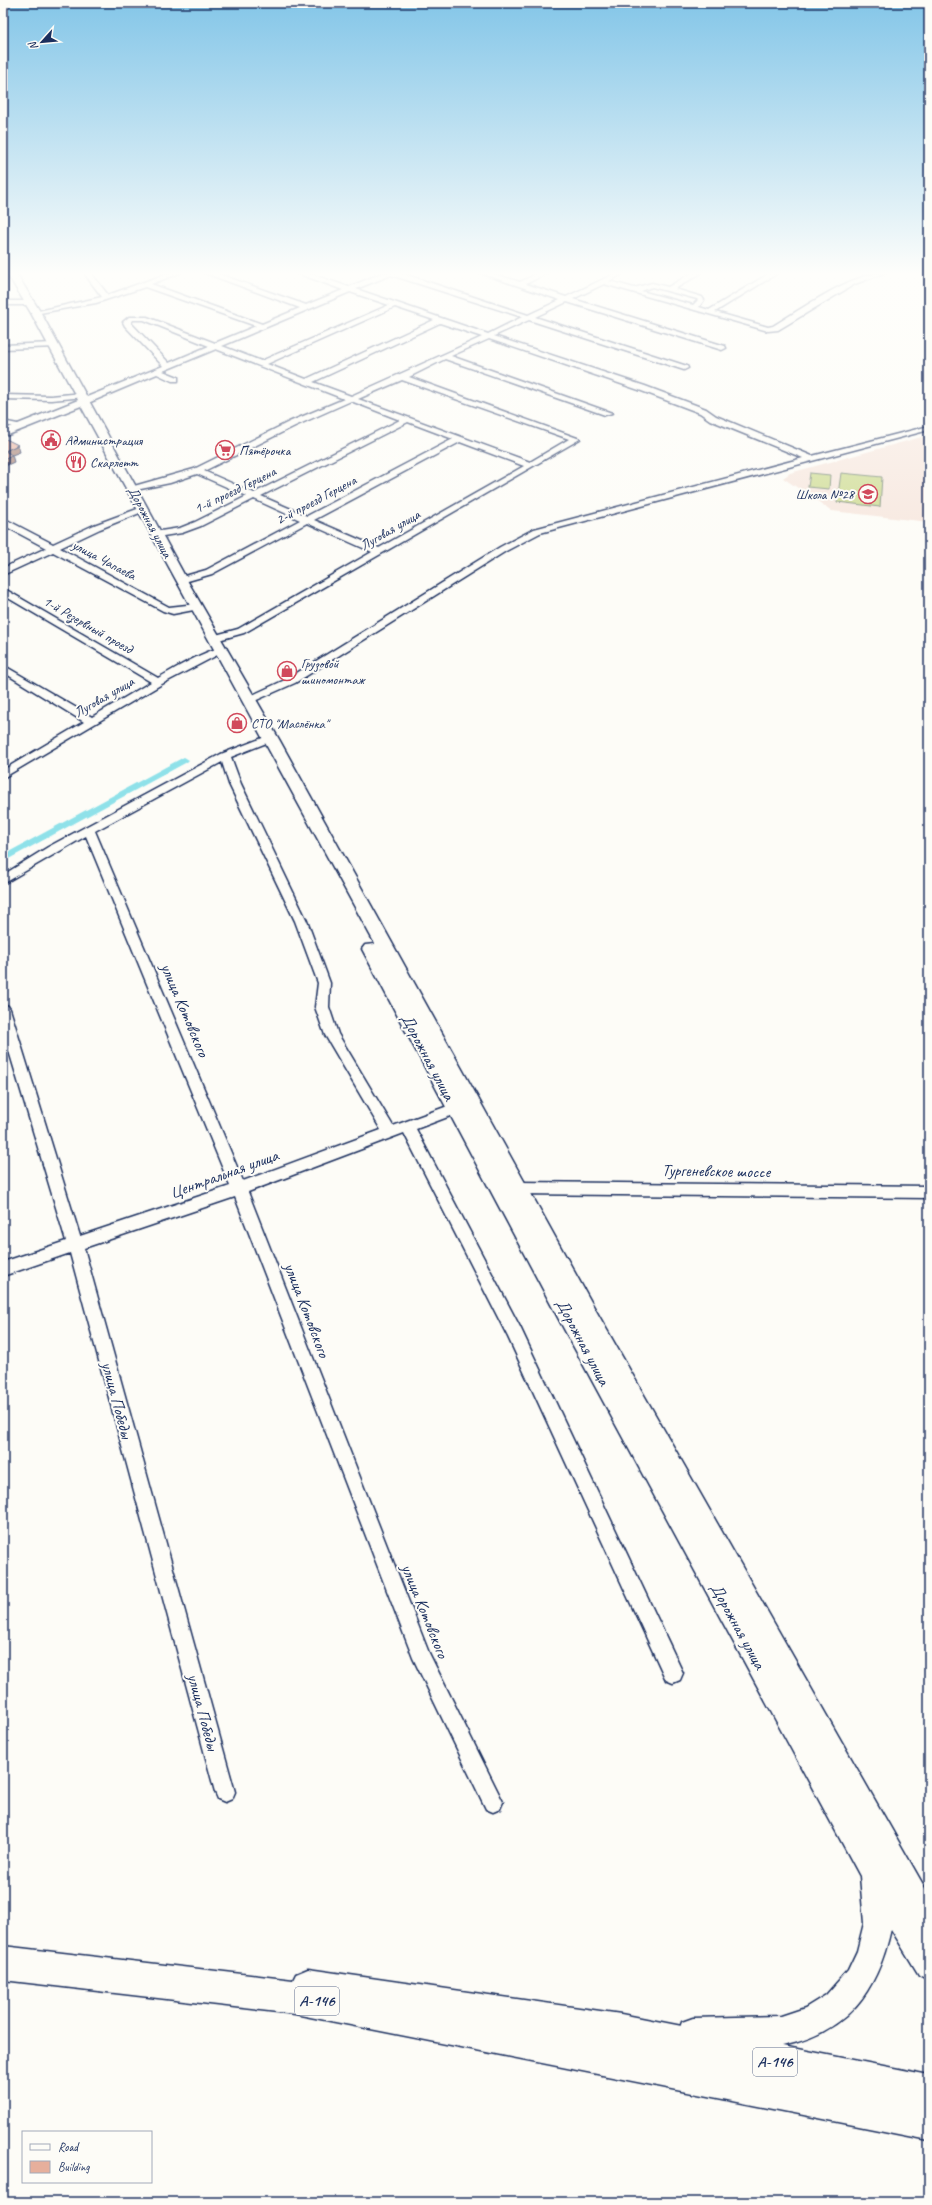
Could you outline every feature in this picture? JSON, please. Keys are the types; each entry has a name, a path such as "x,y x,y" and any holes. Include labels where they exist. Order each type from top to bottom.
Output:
{"highway":[{"name":"А-146","path":"3,1949 296,1984 620,2031 929,2093"},
{"name":"А-146","path":"3,1963 294,1997 929,2122"}],"main road":[{"name":"Дорожная улица","path":"71,376 181,580 252,704 874,1873 929,1966"},
{"path":"3,434 65,408 84,398"},
{"name":"Дорожная улица","path":"252,704 284,787 456,1108 510,1190 646,1422 929,1923"},
{"path":"620,2031 740,2034 781,2031 812,2021 837,2006 858,1980 871,1954 878,1923 874,1873"}],"street":[{"path":"3,397 84,398 144,376"},
{"path":"168,376 175,379"},
{"path":"291,376 461,438 530,465"},
{"path":"306,382 319,376"},
{"path":"500,376 608,414"},
{"path":"601,376 703,411 713,418 812,459"},
{"path":"131,488 168,481 197,471 292,424 402,377"},
{"name":"Луговая улица","path":"215,638 241,631 576,439 402,377"},
{"path":"51,398 61,399 66,403 65,408"},
{"name":"1-й проезд Герцена","path":"157,534 182,530 198,524 408,419"},
{"path":"3,423 23,426"},
{"path":"252,704 527,535 552,527 929,428"},
{"name":"2-й проезд Герцена","path":"181,580 209,572 461,438"},
{"path":"197,471 380,552"},
{"path":"3,572 114,520 143,510"},
{"name":"улица Чапаева","path":"3,521 166,609 173,611 196,607"},
{"name":"1-й Резервный проезд","path":"3,591 158,682"},
{"name":"Луговая улица","path":"6,769 158,682 198,660 222,650"},
{"path":"3,668 91,721"},
{"path":"3,880 89,830 225,756 265,740"},
{"path":"225,756 237,789 301,921 324,983 322,1007 332,1034 390,1133"},
{"name":"улица Котовского","path":"89,830 239,1189 422,1658 493,1802"},
{"name":"улица Победы","path":"3,1009 75,1245 225,1792"},
{"name":"Центральная улица","path":"3,1269 239,1189 456,1108"},
{"path":"407,1126 514,1332 673,1673"},
{"name":"Тургеневское шоссе","path":"510,1190 929,1192"}],"shaded area":[{"name":"Школа №28","path":"929,435 929,522 832,511 783,478 790,473"}],"green space":[{"path":"810,473 830,475 829,489 808,487"},
{"path":"841,473 882,477 880,507 837,502"}],"building":[{"path":"6,439 18,445 5,451 12,455 3,459 3,441"}],"waterway":[{"path":"3,859 184,760"}],"place":[{"name":"Администрация","path":"51,440"},
{"name":"Пятёрочка","path":"225,450"},
{"name":"Скарлетт","path":"76,462"},
{"name":"Школа №28","path":"868,494"},
{"name":"Грузовой шиномонтаж","path":"287,671"},
{"name":"СТО \"Маслёнка\"","path":"237,723"}]}
